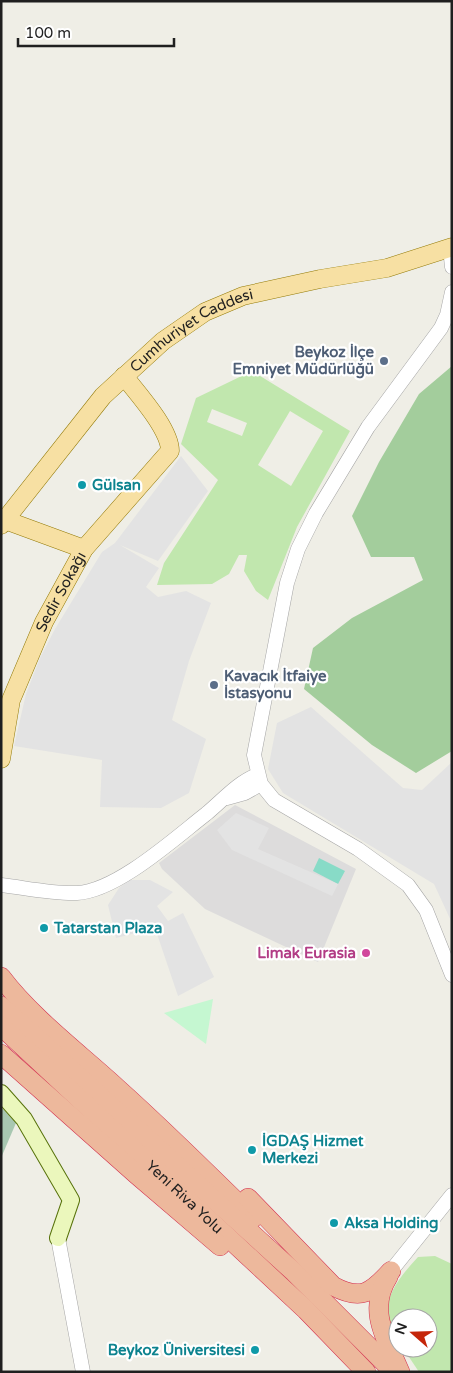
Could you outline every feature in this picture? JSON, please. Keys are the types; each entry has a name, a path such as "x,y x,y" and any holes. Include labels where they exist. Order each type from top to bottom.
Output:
{"highway":[{"path":"1,977 9,988 61,1038 159,1126 255,1220 294,1272 394,1372"},
{"name":"Yeni Riva Yolu","path":"1,1006 294,1272"},
{"name":"Yeni Riva Yolu","path":"1,1026 306,1310 366,1372"},
{"path":"1,1054 197,1227 345,1351"},
{"path":"159,1126 196,1146 333,1286 349,1295 366,1294 378,1286 391,1271"},
{"path":"391,1271 382,1286 377,1310 400,1372"}],"main road":[{"name":"Cumhuriyet Caddesi","path":"2,521 103,396 163,341 200,316 243,296 387,268 451,248"},
{"name":"Sedir Sokağı","path":"1,759 11,700 44,622 84,549 170,451 170,442 124,376"},
{"path":"2,521 84,549"},
{"path":"1,1093 24,1119 71,1200 58,1238"}],"street":[{"path":"451,248 452,268"},
{"path":"244,787 254,756 287,583 298,549 316,513 368,427 441,328 452,292"},
{"path":"254,756 259,779 274,800"},
{"path":"1,885 78,893 101,888 144,862 226,798 259,779"},
{"path":"244,787 274,800 358,849 408,884 426,910 452,975"},
{"path":"391,1271 452,1195"},
{"path":"58,1238 83,1372"}],"shaded area":[{"path":"181,456 208,491 158,561 120,545 159,568 146,587 158,597 186,591 211,603 189,661 172,720 206,739 189,793 161,808 100,807 102,760 14,746 26,694 40,658 55,629 102,552 115,543"},
{"path":"311,707 403,788 422,790 452,762 452,923 434,884 283,793 268,769 277,723"},
{"path":"235,805 356,869 318,962 205,909 162,869 159,863"},
{"path":"236,813 269,828 258,849 338,884 332,896 232,850 217,830"},
{"path":"129,880 150,880 173,892 157,906 168,921 183,913 214,977 178,996 155,928 116,938 108,905 119,888"}],"green space":[{"path":"452,366 452,751 416,773 372,745 304,689 313,648 352,618 423,580 414,557 371,557 352,516 379,462 419,394"},
{"path":"252,371 350,431 297,527 268,600 256,591 244,571 247,555 239,555 229,574 212,584 157,585 164,563 218,480 181,444 196,398","holes":["212,409 247,423 242,436 207,422","290,411 323,431 291,486 258,465"]},
{"path":"319,858 345,871 338,884 313,871"},
{"path":"213,999 206,1044 164,1013"},
{"path":"1,1107 16,1123 1,1158"},
{"path":"435,1256 452,1264 452,1372 419,1372 410,1358 438,1358 438,1308 388,1308 390,1296 395,1286 418,1257"}],"place":[{"name":"Beykoz İlçe Emniyet Müdürlüğü","path":"384,361"},
{"name":"Gülsan","path":"82,485"},
{"name":"Kavacık İtfaiye İstasyonu","path":"214,685"},
{"name":"Tatarstan Plaza","path":"44,928"},
{"name":"Limak Eurasia","path":"366,953"},
{"name":"İGDAŞ Hizmet Merkezi","path":"252,1150"},
{"name":"Aksa Holding","path":"334,1223"},
{"name":"Beykoz Üniversitesi","path":"255,1350"}]}
